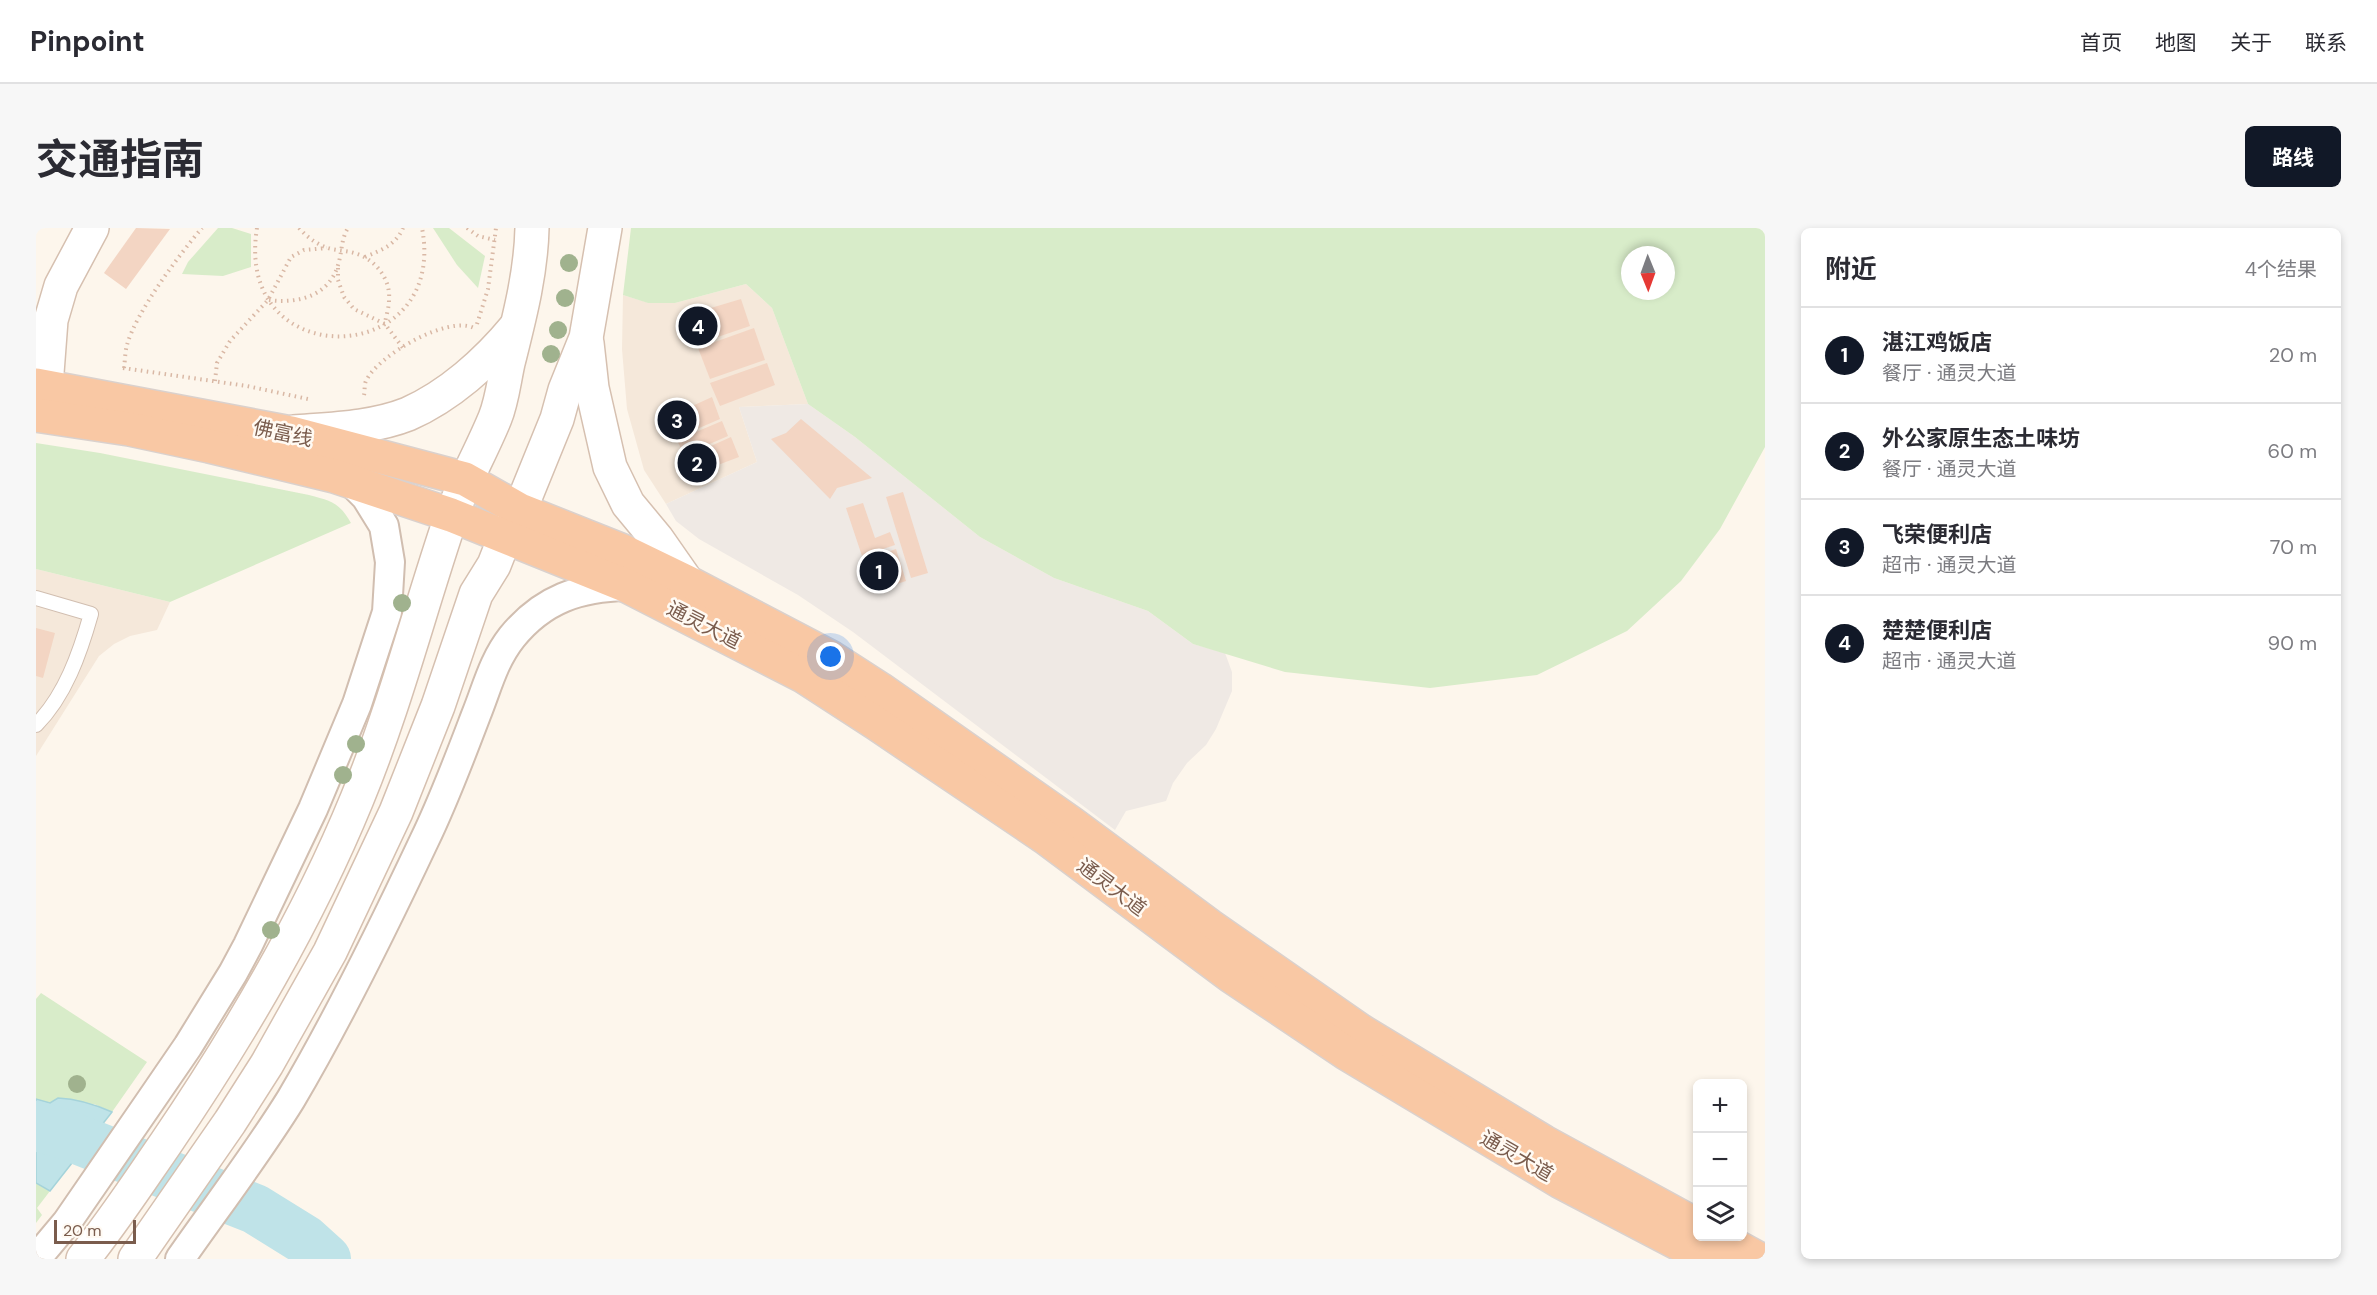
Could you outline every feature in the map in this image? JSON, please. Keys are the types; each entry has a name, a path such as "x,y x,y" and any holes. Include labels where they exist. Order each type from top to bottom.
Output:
{"highway":[{"name":"佛富线","path":"39,395 291,433 465,479 513,524"},
{"name":"佛富线","path":"39,395 129,429 209,446 351,482 451,515 513,524"},
{"name":"通灵大道","path":"513,524 623,551 832,658 1071,823 1210,926 1361,1031 1544,1142 1693,1223"},
{"name":"通灵大道","path":"513,524 627,586 803,676 1046,838 1232,976 1346,1053 1561,1182 1708,1259"},
{"path":"1726,1241 1759,1259"}],"main road":[{"path":"36,314 50,268 74,228"},
{"path":"39,395 51,320 61,286 92,228"},
{"path":"93,1247 189,1109 263,992 327,867 357,800 388,720 451,515 465,479 496,416 527,279 532,228"},
{"path":"139,1254 231,1122 267,1064 330,952 396,812 438,706 476,594 494,565 513,524 557,419 565,390 586,338 605,228"},
{"path":"291,433 376,423 408,414 442,394 470,373 498,349 518,324"},
{"path":"586,338 592,388 610,467 628,504 687,582"}],"street":[{"path":"36,1259 67,1222 151,1100 188,1046 232,973 300,839 357,704 387,612 390,562 384,526 366,497 351,482"},
{"path":"180,1259 290,1099 325,1037 406,879 447,789 488,678 501,651 527,621 542,608 561,598 583,589 627,586"}],"lane":[{"path":"36,598 91,614 76,662 36,725"}],"path":[{"path":"124,368 126,346 141,313 201,228"},
{"path":"257,228 254,246 255,265 259,283 268,300 295,326 322,335 350,337 368,333 398,315 416,290 425,260 422,228"},
{"path":"299,228 314,242 327,248"},
{"path":"215,381 217,363 230,341 268,300 291,257 304,250 327,248 365,256 382,251 394,242 403,228"},
{"path":"467,228 478,236 495,240"},
{"path":"470,338 488,289 496,228"},
{"path":"268,300 294,302 320,292 330,284 342,250 345,230"},
{"path":"365,256 382,274 388,285 390,299 385,324"},
{"path":"338,264 338,280 344,297 354,309 385,324 403,348"},
{"path":"366,405 366,382 390,356 434,330 467,324 475,329"},
{"path":"114,366 215,381 311,399"}],"shaded area":[{"path":"746,284 772,308 808,404 739,407 757,462 666,504 644,470 627,409 622,349 623,295 649,303 675,303"},
{"path":"808,404 855,437 980,537 1054,578 1148,611 1193,644 1225,653 1232,672 1232,691 1216,729 1206,745 1187,763 1173,783 1166,801 1126,811 1115,830 853,632 798,595 699,539 676,521 666,504 757,462 739,407"},
{"path":"36,569 170,602 157,630 130,636 114,644 99,656 36,756"}],"green space":[{"path":"218,228 232,228 251,234 251,267 223,276 182,274 188,262"},
{"path":"433,228 449,228 485,256 478,288 457,265"},
{"path":"631,228 1765,228 1765,447 1720,529 1681,581 1627,631 1537,675 1430,688 1285,672 1193,644 1148,611 1054,578 980,537 855,437 808,404 772,308 746,284 675,303 648,303 623,295"},
{"path":"36,443 100,453 309,495 334,503 351,523 170,602 36,569"},
{"path":"41,993 147,1062 112,1112 94,1104 50,1103 36,1099 36,999"},
{"path":"36,1183 50,1191 37,1208 42,1215 36,1223"}],"water":[{"path":"58,1098 86,1102 112,1112 50,1191 36,1183 36,1099 50,1103"}],"building":[{"path":"136,228 170,229 126,289 104,273"},
{"path":"741,299 750,326 697,344 684,316"},
{"path":"754,328 765,360 710,379 698,348"},
{"path":"767,363 775,385 720,406 710,383"},
{"path":"712,397 720,419 676,438 668,417"},
{"path":"801,419 872,478 837,488 830,499 771,439 786,433"},
{"path":"722,421 728,436 684,455 677,440"},
{"path":"731,437 739,457 694,474 684,458"},
{"path":"903,492 928,573 911,578 886,497"},
{"path":"863,503 875,538 890,532 895,545 862,556 846,508"},
{"path":"896,549 906,581 873,592 863,560"},
{"path":"36,628 55,633 43,678 36,676"}],"waterway":[{"path":"36,1126 64,1134 255,1209 305,1240 326,1259"}],"place":[{"name":"楚楚便利店","path":"698,326"},
{"name":"飞荣便利店","path":"677,420"},
{"name":"外公家原生态土味坊","path":"697,463"},
{"name":"湛江鸡饭店","path":"879,571"}]}
